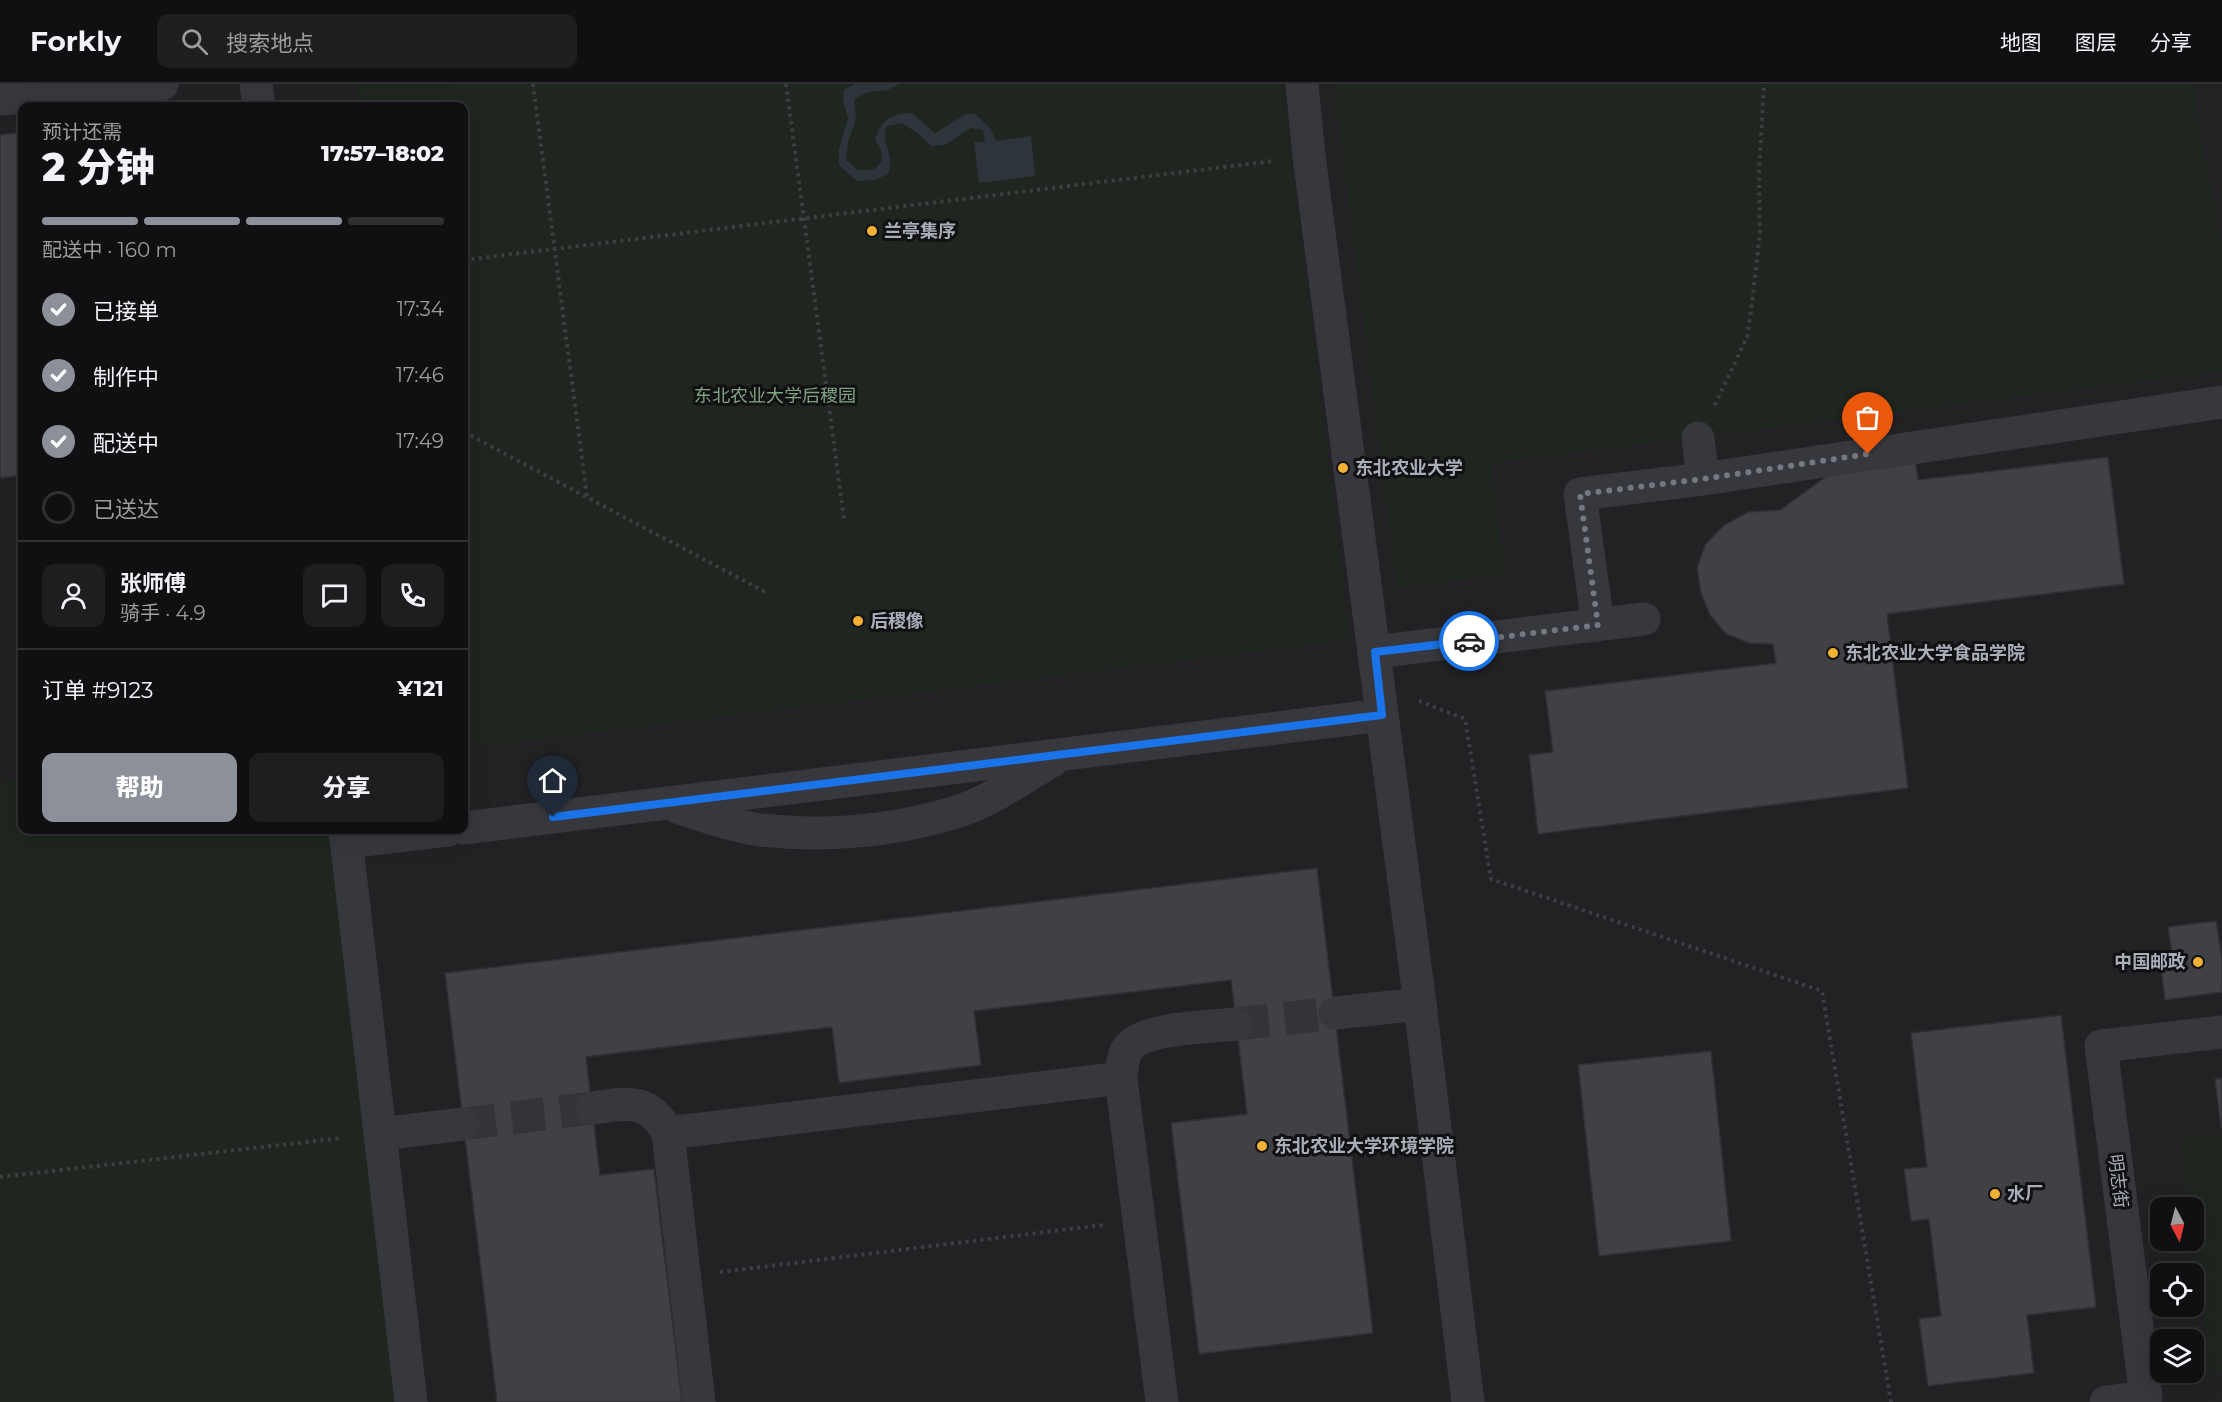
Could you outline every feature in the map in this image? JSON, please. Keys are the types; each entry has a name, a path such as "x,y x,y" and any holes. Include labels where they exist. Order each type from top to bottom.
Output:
{"street":[{"path":"0,99 162,84"},
{"path":"256,84 258,102"},
{"path":"1302,84 1309,156 1420,1004 1468,1402"},
{"path":"1598,625 1580,494 1703,479 2222,402"},
{"path":"1698,438 1703,479"},
{"path":"1375,652 1644,619"},
{"path":"468,828 1063,754 1380,700"},
{"path":"665,803 702,816 759,830 822,834 890,827 958,811 1004,790 1063,754"},
{"path":"380,834 346,836 411,1402"},
{"path":"1335,1013 1420,1004"},
{"path":"1162,1402 1121,1078 1122,1062 1127,1049 1139,1039 1155,1034 1236,1024"},
{"name":"明志街","path":"2106,1402 2146,1397 2101,1046 2222,1032"},
{"path":"668,1133 1121,1078"},
{"path":"592,1108 627,1103 640,1105 661,1121 668,1133 699,1402"},
{"path":"381,1134 463,1124"}],"path":[{"path":"533,84 587,497"},
{"path":"786,84 844,520"},
{"path":"1698,438 1725,387 1747,337 1760,233 1759,173 1764,84"},
{"path":"468,260 1309,156"},
{"path":"468,434 769,594"},
{"path":"1380,700 1465,719 1491,879 1822,991 1892,1402"},
{"path":"0,1177 381,1134"},
{"path":"685,1276 1140,1221"}],"shaded area":[{"name":"东北农业大学","path":"0,84 2222,84 2222,1402 0,1402"},
{"path":"855,84 899,84 887,90 866,93 854,100 856,119 848,142 846,160 857,170 874,170 882,161 881,151 875,139 881,126 893,116 912,113 935,133 966,114 975,114 991,129 996,141 1031,136 1035,176 979,183 974,142 985,142 983,130 971,128 945,145 931,146 902,123 887,126 885,133 890,160 888,174 875,180 857,181 839,165 839,149 848,119 843,100 844,90"}],"green space":[{"name":"东北农业大学后稷园","path":"355,84 1282,84 1350,640 468,748 468,102 357,102"},
{"path":"1334,84 2194,84 2198,119 2222,246 2222,371 1491,463 1505,574 1397,588"},
{"path":"18,780 18,834 335,834 408,1402 0,1402 0,782"},
{"path":"2222,1134 2222,1372 2211,1374 2204,1317 2204,1263 2197,1263 2195,1251 2204,1251 2204,1197 2188,1197 2180,1139"}],"building":[{"path":"18,133 18,476 0,478 0,135"},
{"name":"东北农业大学食品学院","path":"2108,457 2124,584 1887,614 1908,788 1538,834 1529,755 1553,752 1545,691 1776,663 1773,644 1749,643 1726,634 1710,615 1701,593 1697,568 1705,545 1723,526 1748,512 1780,510 1838,468 1915,459 1918,480"},
{"name":"东北农业大学环境学院","path":"1317,868 1373,1333 1199,1354 1171,1123 1247,1114 1231,980 974,1011 981,1065 839,1083 832,1027 586,1057 600,1175 654,1169 682,1402 497,1402 445,973"},
{"name":"中国邮政","path":"2216,921 2222,958 2222,992 2165,1000 2161,968 2174,966 2168,927"},
{"name":"水厂","path":"2061,1015 2096,1307 2027,1315 2034,1373 1928,1386 1919,1319 1941,1316 1929,1219 1911,1221 1904,1169 1927,1167 1911,1033"},
{"path":"1711,1051 1731,1241 1599,1256 1578,1065"},
{"path":"2222,1078 2222,1128 2221,1128 2215,1079"}],"tunnel":[{"path":"1236,1024 1335,1013"},
{"path":"463,1124 592,1108"}],"way so far":[{"path":"1469,641 1598,625 1580,494 1703,479 1868,454"}],"place":[{"name":"兰亭集序","path":"872,231"},
{"name":"东北农业大学","path":"1343,468"},
{"name":"后稷像","path":"858,621"},
{"name":"东北农业大学食品学院","path":"1833,653"},
{"name":"中国邮政","path":"2198,962"},
{"name":"东北农业大学环境学院","path":"1262,1146"},
{"name":"水厂","path":"1995,1194"}],"route":[{"path":"553,817 1382,715 1375,652 1469,641"}]}
